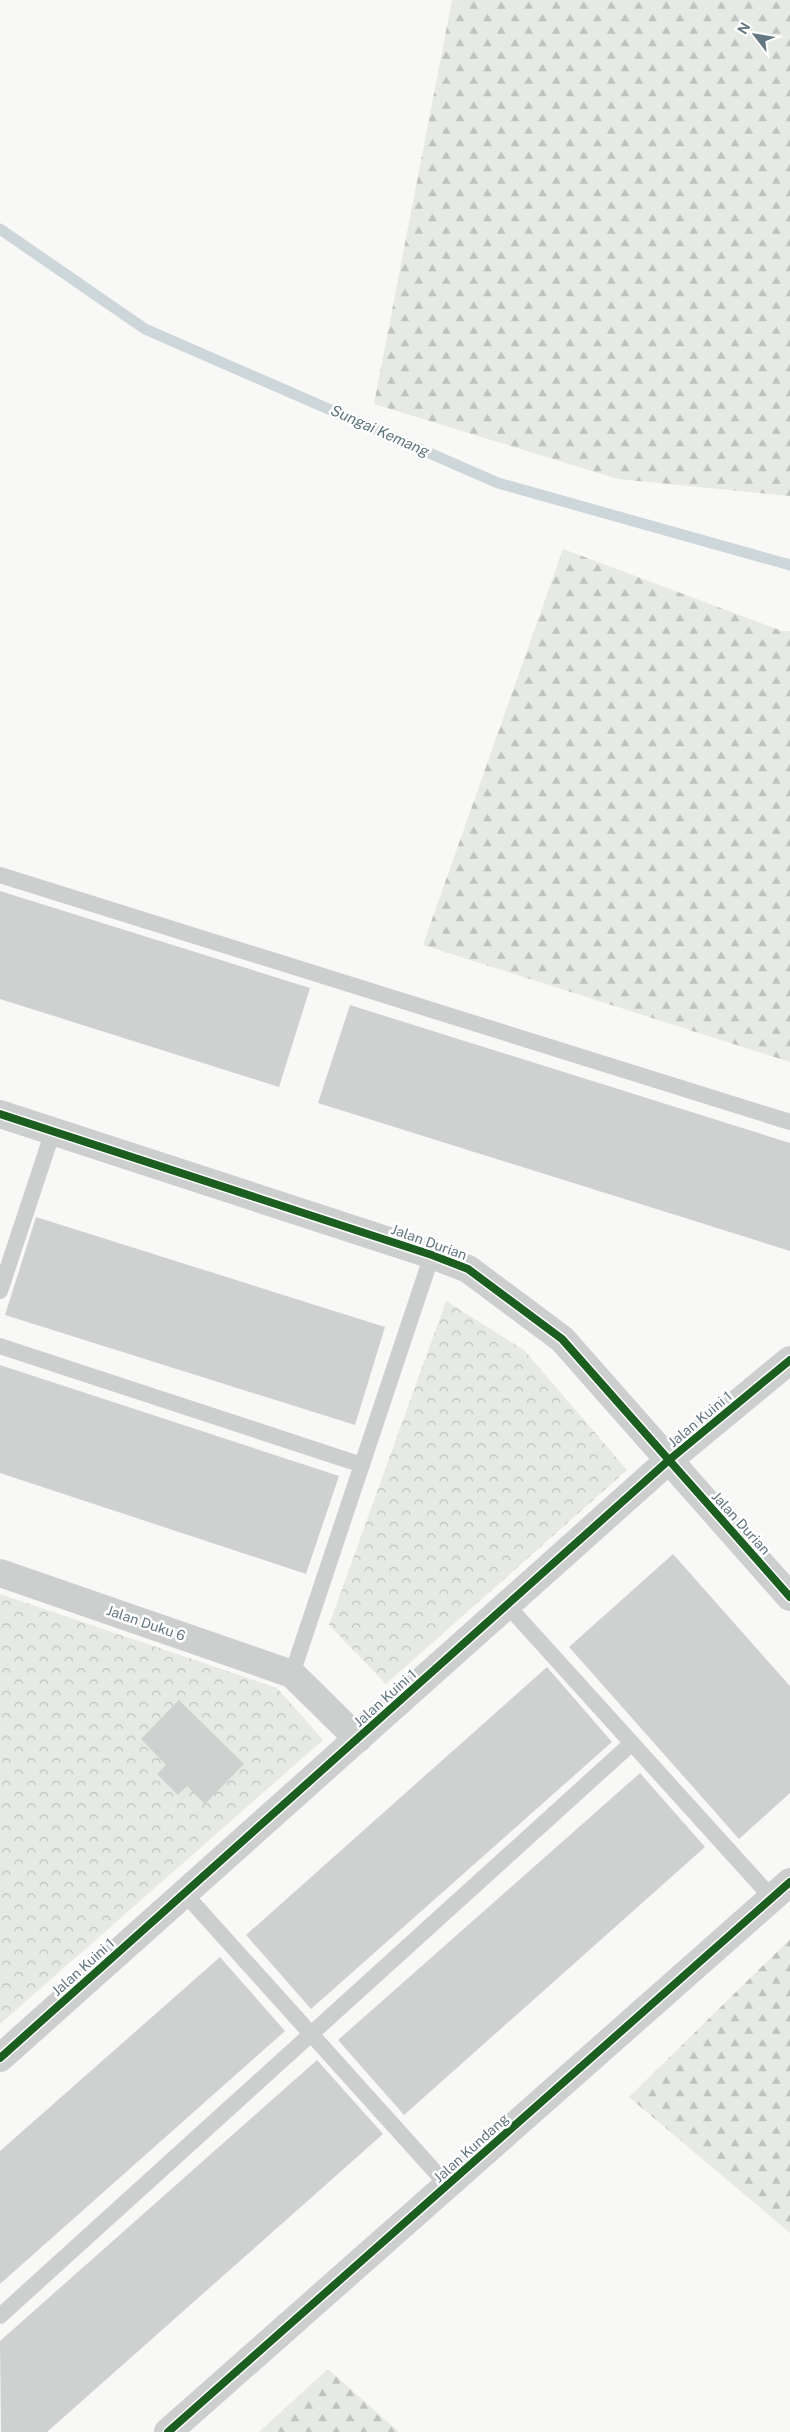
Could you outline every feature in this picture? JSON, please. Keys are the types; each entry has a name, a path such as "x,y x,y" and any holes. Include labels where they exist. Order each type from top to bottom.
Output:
{"street":[{"name":"Jalan Durian","path":"0,1114 432,1255 468,1269 562,1339 790,1597"},
{"name":"Jalan Kuini 1","path":"0,2058 669,1460 790,1360"},
{"name":"Jalan Duku 6","path":"0,1573 292,1674"},
{"path":"292,1674 358,1740"},
{"name":"Jalan Kundang","path":"168,2432 781,1890"}],"lane":[{"path":"0,875 790,1122"},
{"path":"0,1291 54,1131"},
{"path":"292,1674 432,1255"},
{"path":"0,1346 362,1465"},
{"path":"508,1605 632,1743 781,1890"},
{"path":"0,2316 632,1743"},
{"path":"185,1894 448,2186"}],"green space":[{"path":"452,0 790,0 790,496 618,479 374,404"},
{"path":"563,549 782,631 790,631 790,1062 423,945"},
{"path":"446,1301 524,1350 627,1470 386,1684 329,1625"},
{"path":"0,1594 277,1688 323,1740 0,2024"},
{"path":"790,1939 790,2233 629,2097"},
{"path":"328,2369 399,2432 259,2432"}],"building":[{"path":"0,891 310,988 279,1087 0,999"},
{"path":"350,1005 790,1143 790,1251 318,1103"},
{"path":"36,1217 385,1327 355,1425 5,1315"},
{"path":"0,1365 339,1476 306,1574 0,1473"},
{"path":"673,1554 790,1686 790,1793 739,1839 569,1647"},
{"path":"547,1667 612,1742 311,2009 246,1935"},
{"path":"179,1700 244,1764 205,1804 187,1786 178,1795 157,1774 166,1765 141,1739"},
{"path":"640,1773 705,1847 404,2115 338,2040"},
{"path":"220,1957 285,2031 0,2284 0,2151"},
{"path":"317,2060 383,2134 47,2432 1,2432 0,2341"}],"waterway":[{"name":"Sungai Kemang","path":"0,229 145,329 498,483 790,565"}],"cycle path":[{"path":"0,1114 432,1255 468,1269 562,1339 790,1597"},
{"path":"0,2058 669,1460 790,1360"},
{"path":"168,2432 790,1882"}]}
